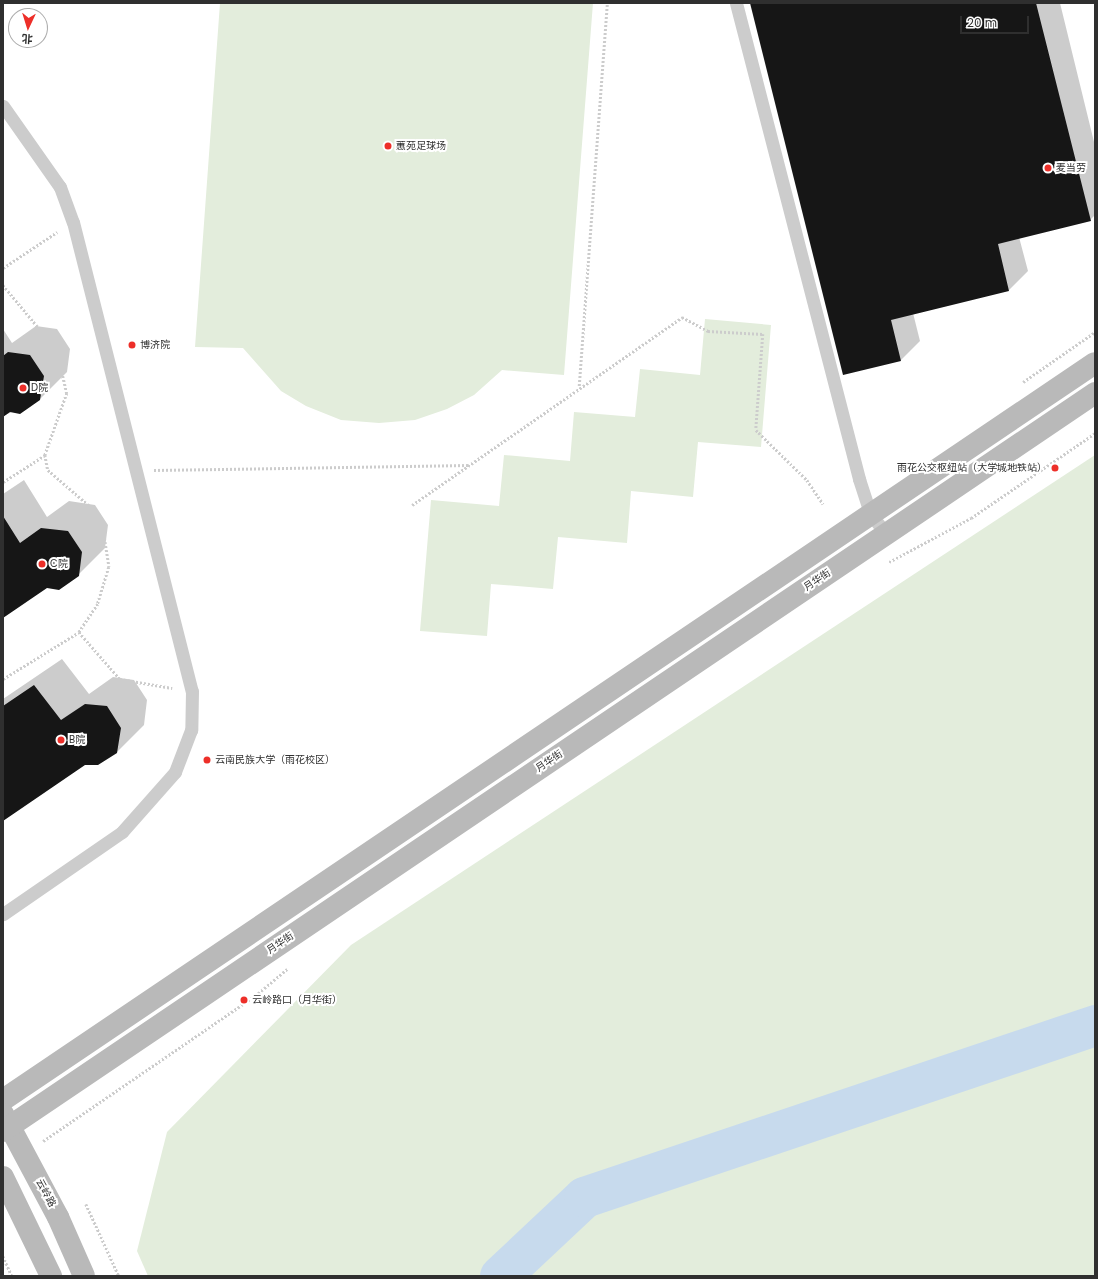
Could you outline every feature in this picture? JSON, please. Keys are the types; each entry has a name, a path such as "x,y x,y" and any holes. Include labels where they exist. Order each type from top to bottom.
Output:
{"street":[{"path":"3,1100 870,513 1095,363"},
{"name":"月华街","path":"6,1123 1095,393"},
{"name":"云岭路","path":"6,1123 84,1276"},
{"path":"3,1177 51,1276"}],"lane":[{"path":"736,3 870,513 886,534"},
{"path":"3,106 60,188 73,222 192,691 192,730 175,772 122,832 3,914"}],"path":[{"path":"579,387 607,3"},
{"path":"3,268 73,222"},
{"path":"3,285 38,327 64,379 67,394 45,455 48,470 92,508 104,534 109,567 98,604 79,632 3,679"},
{"path":"412,506 579,387 682,317 708,331 763,334 756,430 807,480 823,504"},
{"path":"3,482 45,455"},
{"path":"135,470 470,465"},
{"path":"79,632 120,679 192,691"},
{"path":"86,1204 119,1276"},
{"path":"3,1256 12,1276"}],"green space":[{"path":"220,3 593,3 564,375 502,370 474,395 447,409 415,420 379,423 341,420 306,406 281,391 243,348 195,347"},
{"path":"705,319 771,325 761,447 698,442 693,497 631,491 627,543 558,537 553,589 491,584 487,636 420,631 431,500 499,506 504,455 570,461 574,412 635,417 640,369 700,375"},
{"path":"1095,455 1095,1276 148,1276 137,1251 167,1132 351,945"}],"building":[{"path":"750,3 1036,3 1091,221 998,244 1009,291 891,320 901,361 843,375"},
{"name":"D院","path":"8,352 30,355 44,376 40,400 20,414 10,412 3,417 3,356"},
{"name":"C院","path":"3,516 20,543 41,528 68,531 82,552 79,576 59,590 47,588 3,618"},
{"name":"B院","path":"34,685 61,720 85,704 107,706 121,728 117,753 98,765 85,765 3,821 3,706"}],"waterway":[{"path":"500,1276 584,1197 1095,1025"}],"place":[{"name":"蕙苑足球场","path":"388,146"},
{"name":"麦当劳","path":"1048,168"},
{"name":"博济院","path":"132,345"},
{"name":"D院","path":"23,388"},
{"name":"雨花公交枢纽站（大学城地铁站）","path":"1055,468"},
{"name":"C院","path":"42,564"},
{"name":"B院","path":"61,740"},
{"name":"云南民族大学（雨花校区）","path":"207,760"},
{"name":"云岭路口（月华街）","path":"244,1000"}]}
